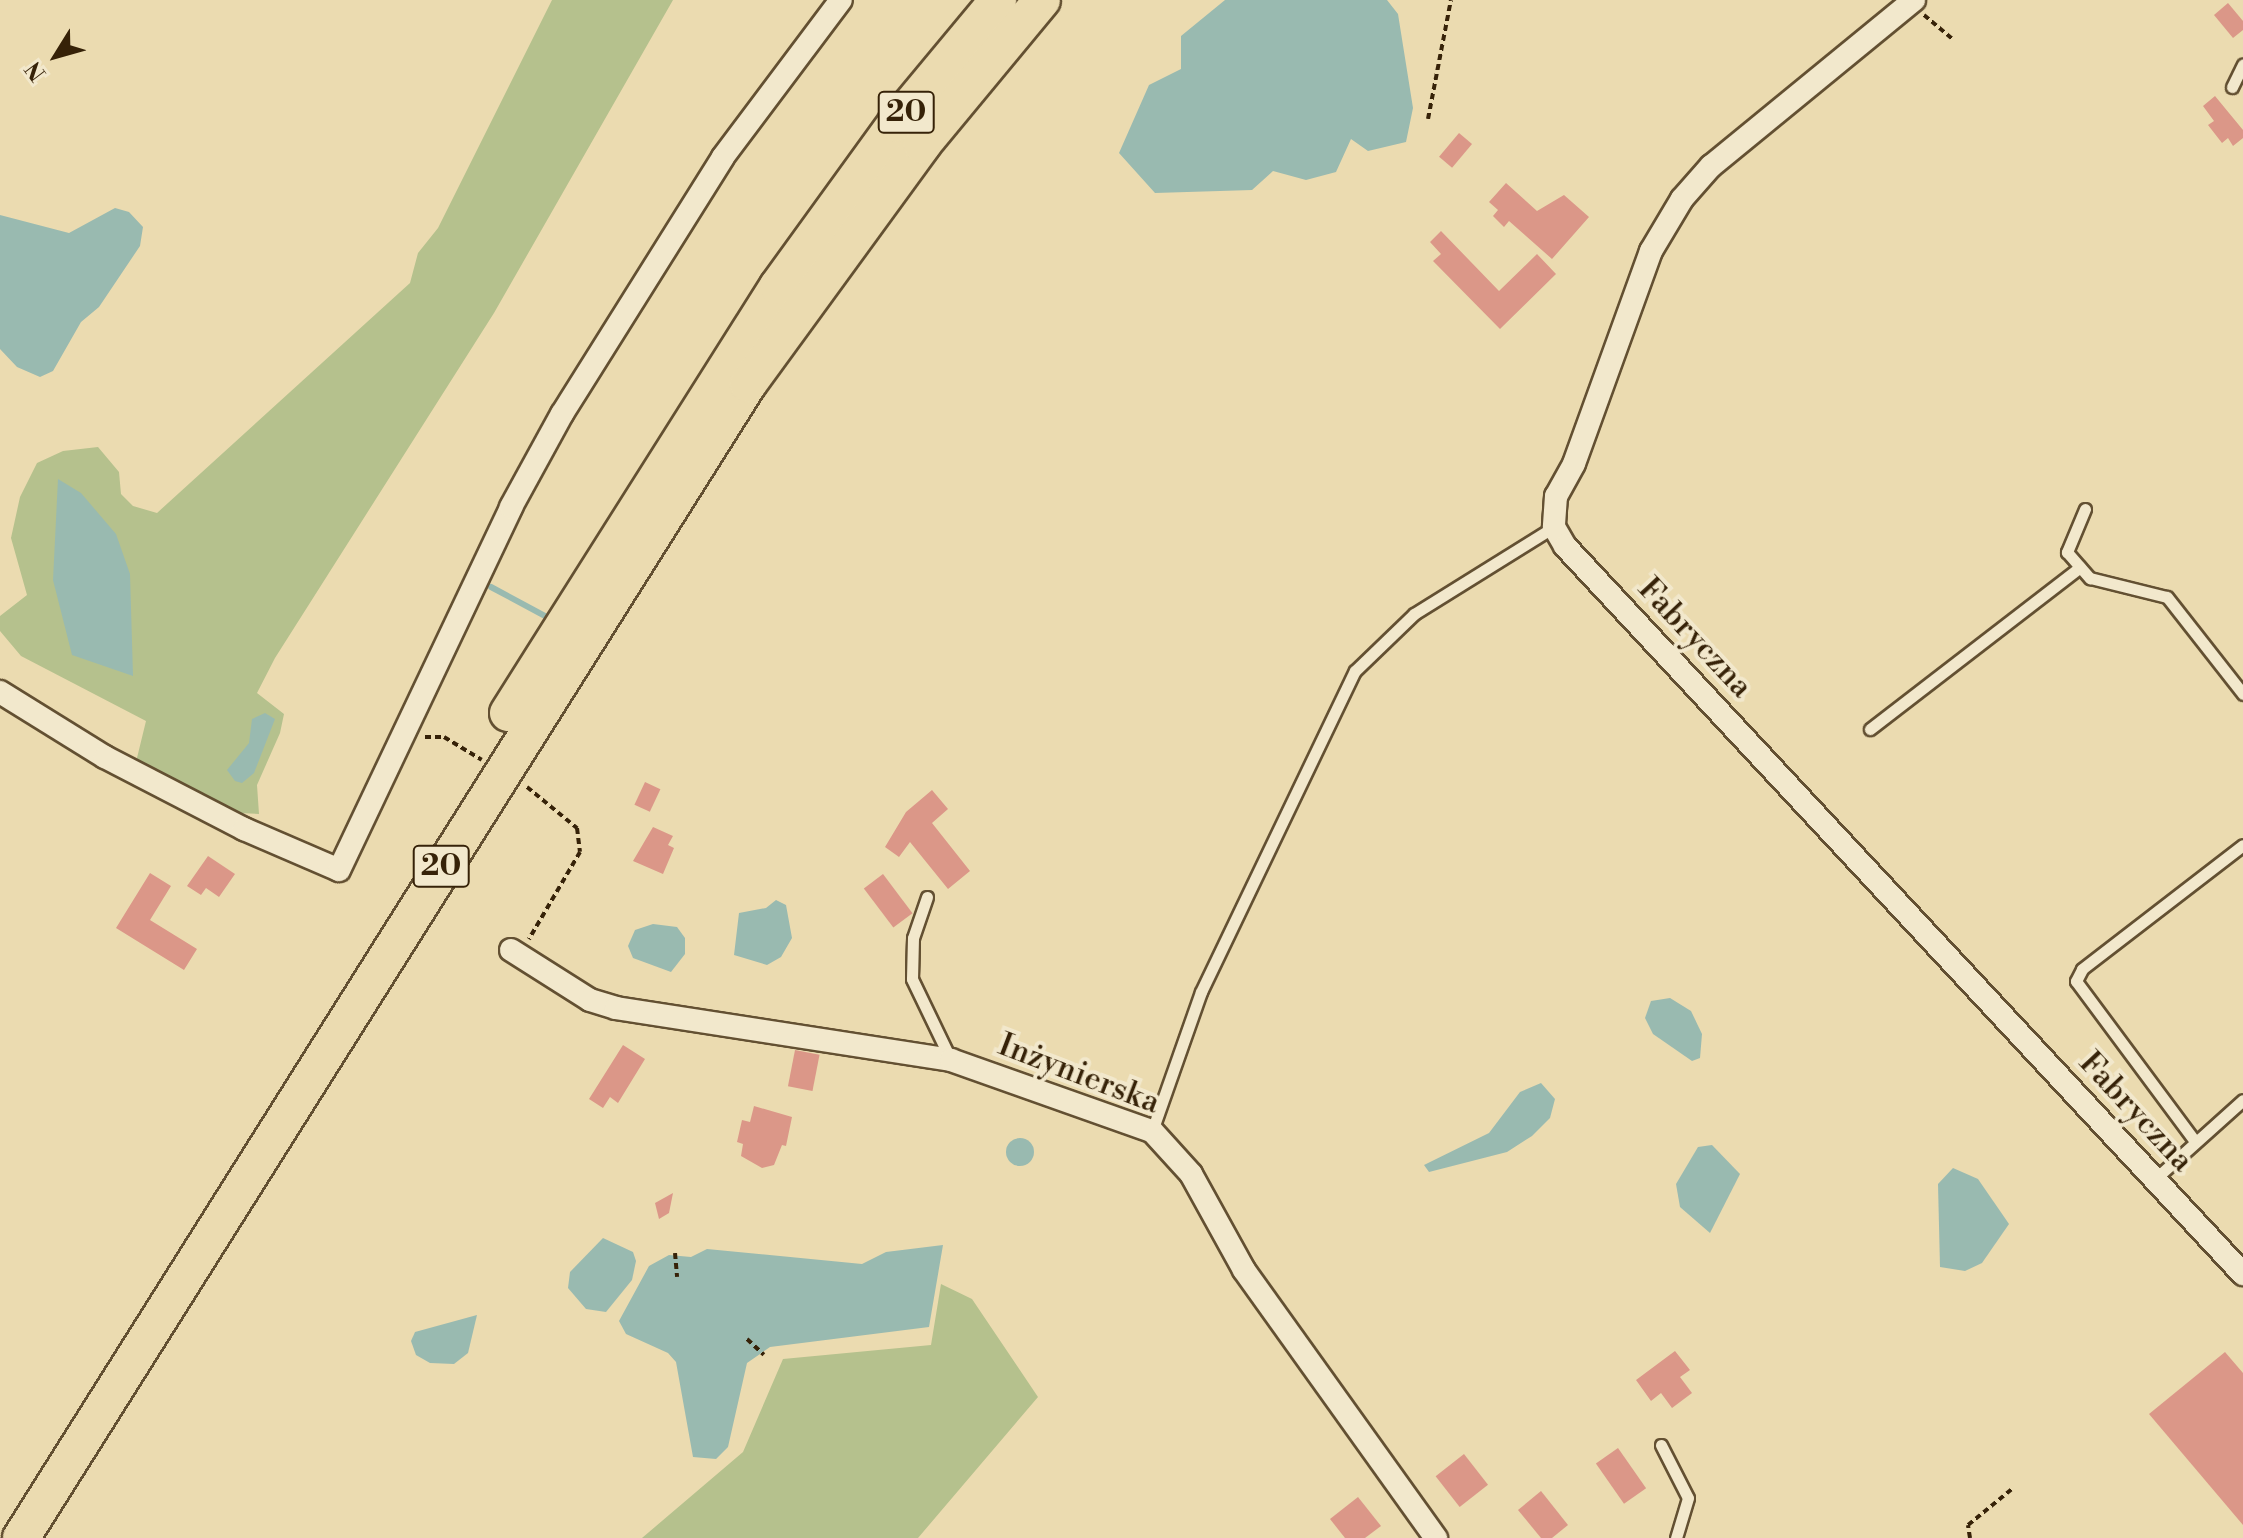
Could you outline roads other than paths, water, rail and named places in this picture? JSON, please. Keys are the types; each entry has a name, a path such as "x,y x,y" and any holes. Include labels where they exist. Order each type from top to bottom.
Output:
{"main road":[{"name":"20","path":"0,1533 724,366 896,123 998,0"},
{"name":"20","path":"21,1538 740,397 912,157 1042,0"}],"street":[{"path":"0,692 105,757 244,829 339,870 511,507 625,306 723,157 841,0"},
{"path":"1554,527 1556,496 1574,464 1651,251 1682,199 1711,166 1910,1"},
{"name":"Fabryczna","path":"1554,527 1565,546 2243,1274"},
{"name":"Inżynierska","path":"517,953 590,1000 616,1008 951,1060 1152,1131 1191,1174 1244,1270 1436,1538"}],"lane":[{"path":"2232,87 2243,64"},
{"path":"2085,509 2067,552 2090,578 2167,597 2243,694"},
{"path":"1152,1131 1201,992 1355,671 1378,643 1414,614 1554,527"},
{"path":"1870,729 2080,567"},
{"path":"2194,1140 2076,981 2082,969 2243,845"},
{"path":"927,897 913,938 912,979 951,1060"},
{"path":"2155,1179 2194,1140 2243,1100"},
{"path":"1661,1445 1688,1498 1676,1538"}],"water":[{"path":"1225,0 1387,0 1398,14 1413,108 1406,142 1368,151 1351,139 1336,172 1306,180 1273,171 1252,190 1155,193 1119,153 1149,85 1181,69 1181,36"},
{"path":"115,208 129,212 143,227 140,246 99,307 81,322 53,371 40,377 17,367 0,349 0,215 69,233"},
{"path":"58,479 81,493 116,534 130,574 133,676 72,655 53,580"},
{"path":"265,713 275,719 254,773 242,783 235,781 227,770 249,743 252,719"},
{"path":"776,900 786,905 792,938 781,957 767,965 734,955 739,913 766,908"},
{"path":"653,924 677,927 685,938 685,954 671,972 633,958 628,946 635,930"},
{"path":"1670,998 1691,1011 1702,1034 1700,1058 1692,1061 1653,1034 1645,1018 1651,1001"},
{"path":"1541,1083 1555,1099 1550,1118 1532,1136 1507,1152 1429,1172 1424,1165 1489,1133 1520,1092"},
{"path":"1020,1138 1030,1142 1034,1152 1030,1162 1020,1166 1010,1162 1006,1152 1010,1142"},
{"path":"1712,1145 1740,1174 1710,1233 1680,1207 1676,1184 1698,1147"},
{"path":"1953,1168 1978,1179 2009,1224 1982,1263 1965,1271 1940,1267 1938,1184"},
{"path":"603,1238 633,1252 636,1261 632,1280 606,1312 586,1309 568,1288 570,1272"},
{"path":"943,1245 929,1327 770,1347 747,1363 728,1447 716,1459 693,1457 676,1362 668,1353 626,1334 619,1321 649,1266 669,1255 691,1257 707,1249 862,1264 886,1252"},
{"path":"477,1315 468,1353 454,1364 430,1363 416,1355 411,1341 415,1332"}],"waterway":[{"path":"491,587 545,616"}]}
